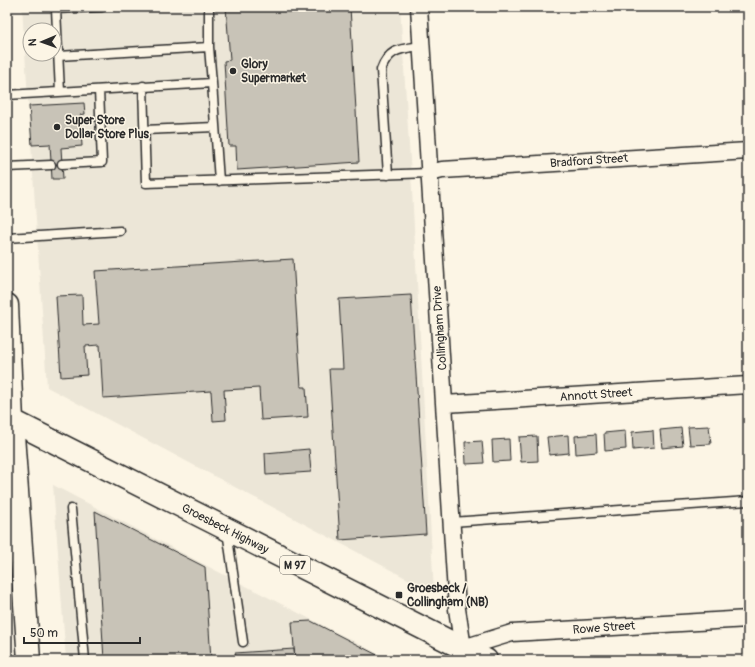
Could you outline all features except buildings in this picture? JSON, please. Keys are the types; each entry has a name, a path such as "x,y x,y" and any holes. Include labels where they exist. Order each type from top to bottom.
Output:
{"main road":[{"path":"7,305 10,420 29,660"},
{"name":"Groesbeck Highway","path":"10,420 486,660"}],"street":[{"name":"Collingham Drive","path":"419,7 457,609 463,648"},
{"name":"Bradford Street","path":"430,173 442,170 748,151"},
{"name":"Annott Street","path":"444,404 748,385"},
{"name":"Rowe Street","path":"463,648 512,633 748,619"}],"lane":[{"path":"57,22 56,9 102,7"},
{"path":"209,7 209,47 219,180"},
{"path":"388,175 381,70 390,53 421,46"},
{"path":"62,56 209,47"},
{"path":"58,62 60,92"},
{"path":"7,94 212,83"},
{"path":"142,86 146,183 430,173"},
{"path":"62,164 102,162 99,90"},
{"path":"144,130 216,126"},
{"path":"7,167 52,165"},
{"path":"7,238 120,231"},
{"path":"452,522 748,501"},
{"path":"71,510 85,660"},
{"path":"227,530 243,642"}],"shaded area":[{"path":"22,7 400,7 412,190 434,593 47,387 26,62 62,62 62,22 23,22"},
{"path":"53,485 209,567 390,660 66,660"},
{"path":"7,623 10,660 7,660"}],"place":[{"name":"Glory Supermarket","path":"233,71"},
{"name":"Super Store Dollar Store Plus","path":"57,127"},
{"name":"Groesbeck / Collingham (NB)","path":"399,595"}]}
